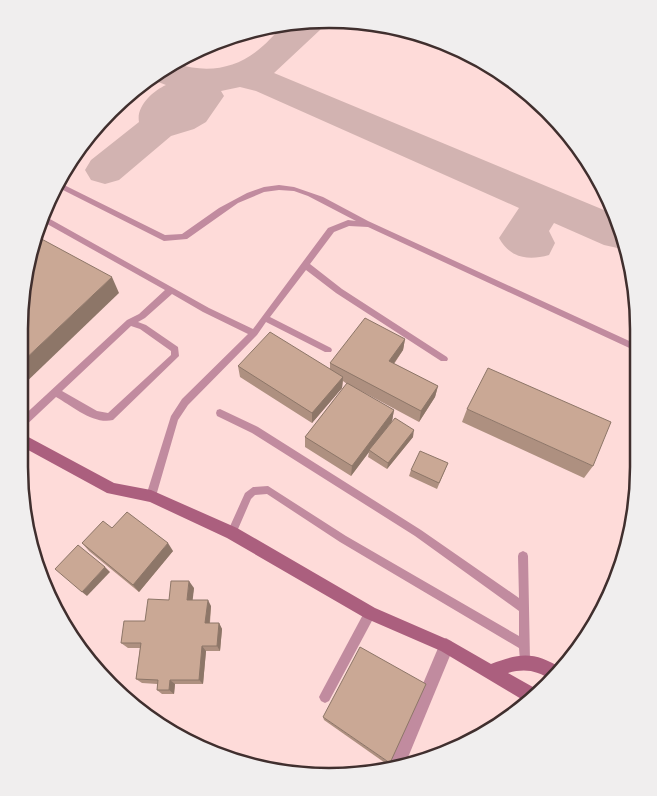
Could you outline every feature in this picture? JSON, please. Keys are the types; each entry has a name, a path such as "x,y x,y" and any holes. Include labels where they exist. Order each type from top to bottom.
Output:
{"street":[{"path":"28,443 112,490 151,496 232,533 370,613 446,646 527,694"},
{"path":"399,760 446,646"},
{"path":"490,672 525,661 538,664 550,671"}],"lane":[{"path":"63,187 124,219 164,238 172,239 184,236 247,195 260,189 277,187 296,189 630,345"},
{"path":"47,221 206,310 254,333"},
{"path":"151,496 174,419 185,402 254,333 331,230 348,223 369,224"},
{"path":"305,265 339,291 444,359"},
{"path":"28,418 130,322 142,316 170,290"},
{"path":"265,318 328,350"},
{"path":"56,392 95,415 110,417 117,412 176,353 173,346 143,327 130,322"},
{"path":"220,413 255,430 418,533 524,608"},
{"path":"232,533 248,496 254,490 268,490 343,539 523,644"},
{"path":"523,556 523,644 525,661"},
{"path":"325,697 370,613"}],"building":[{"path":"41,239 112,277 28,356 30,289"},
{"path":"365,318 405,339 389,361 438,386 421,411 330,363"},
{"path":"270,332 343,377 312,413 238,366"},
{"path":"488,368 611,422 593,466 467,409"},
{"path":"347,383 394,410 352,466 305,437"},
{"path":"395,418 414,430 388,463 369,450"},
{"path":"420,451 448,463 439,483 411,470"},
{"path":"127,512 168,543 133,585 82,543 103,521 112,528"},
{"path":"78,545 105,567 82,592 55,569"},
{"path":"171,581 189,581 187,600 208,600 205,623 219,623 217,646 202,646 199,680 170,680 169,690 157,690 158,680 136,679 141,643 121,643 124,621 145,621 148,599 169,600"},
{"path":"360,647 426,684 390,762 323,717"}],"taxiway":[{"path":"240,76 265,63 302,29"},
{"path":"169,73 188,79 200,80 224,79 240,76"},
{"path":"240,76 269,83 537,199"},
{"path":"180,78 202,91"},
{"path":"159,126 157,118 159,110 170,98 186,91 202,91"},
{"path":"159,126 173,123 192,114 202,103 205,96 202,91"},
{"path":"159,126 185,104"},
{"path":"105,170 159,126"},
{"path":"533,243 521,238 542,208 537,199"},
{"path":"537,199 614,232"}]}
